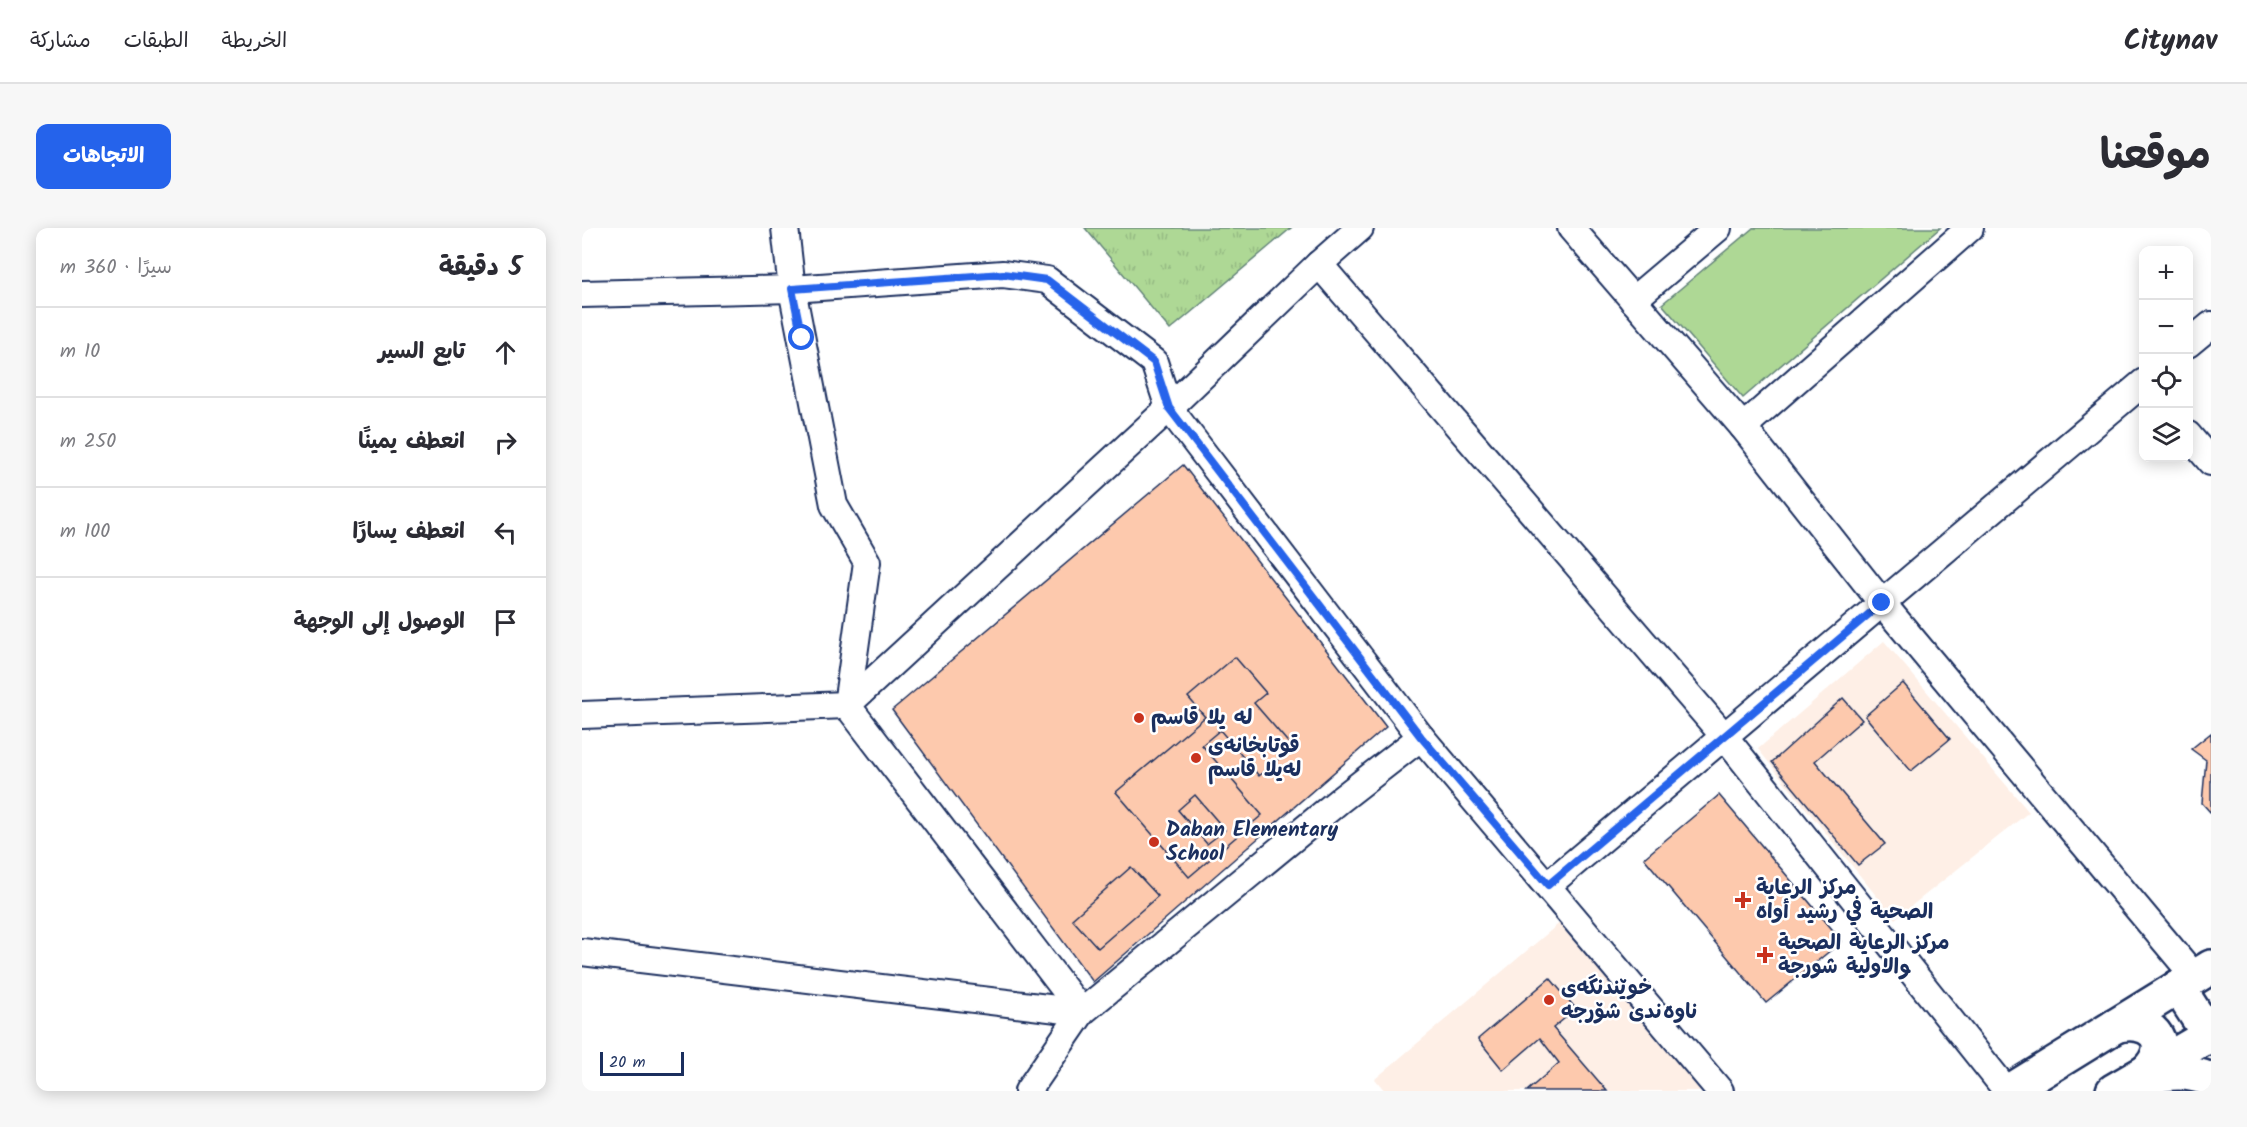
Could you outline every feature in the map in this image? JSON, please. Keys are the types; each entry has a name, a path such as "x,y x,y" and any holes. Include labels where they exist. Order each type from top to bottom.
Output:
{"main road":[{"path":"2008,1091 2195,977 2210,1036 2114,1091"},
{"path":"2115,1026 2131,1022 2139,1023 2153,1032 2159,1048 2155,1063 2148,1070"},
{"path":"2114,1091 2168,1073 2196,1074 2211,1080"}],"street":[{"path":"785,228 792,289 834,505 867,562 847,705 1082,1012"},
{"path":"582,716 847,705 1360,228"},
{"path":"1571,228 1743,427 1882,603 2195,977"},
{"path":"1633,300 1718,228"},
{"path":"1743,427 1971,228"},
{"path":"1319,264 1724,736 2008,1091"},
{"path":"582,294 792,289 1003,274 1047,280 1154,362 1169,408 1421,737 1720,1091"},
{"path":"2193,340 2211,325"},
{"path":"1548,885 2139,386"},
{"path":"2193,441 2211,462"},
{"path":"1028,1091 1082,1012 1421,737"},
{"path":"582,952 1082,1012"}],"shaded area":[{"path":"1884,641 2029,812 1895,919 1758,749"},
{"name":"خوێندنگەی ناوەندی شۆرجە","path":"1562,921 1705,1091 1385,1091 1375,1079"}],"green space":[{"path":"1085,228 1291,228 1170,330"},
{"path":"1753,228 1940,228 1743,398 1662,304"}],"building":[{"name":"له يلا قاسم","path":"1183,465 1386,727 1093,982 892,710"},
{"path":"1235,657 1266,693 1254,703 1292,747 1259,776 1220,730 1202,745 1262,815 1189,877 1116,792 1205,717 1188,697","holes":["1195,795 1225,830 1207,844 1178,810"]},
{"path":"1903,683 1950,739 1911,771 1865,716"},
{"path":"1843,698 1862,720 1815,761 1885,844 1858,865 1772,762"},
{"path":"2211,733 2211,813 2202,803 2206,760 2191,749"},
{"name":"مركز الرعاية الصحية في رشيد أواه","path":"1719,795 1842,941 1766,1003 1644,858"},
{"path":"1131,867 1158,896 1098,948 1072,919"},
{"path":"1550,978 1576,1009 1553,1028 1607,1091 1527,1091 1559,1063 1540,1038 1503,1070 1478,1039"}],"place":[{"name":"له يلا قاسم","path":"1139,718"},
{"name":"قوتابخانەی لەیلا قاسم","path":"1196,758"},
{"name":"Daban Elementary School","path":"1154,842"},
{"name":"مركز الرعاية الصحية في رشيد أواه","path":"1743,900"},
{"name":"مركز الرعاية الصحية والاولية شورجة","path":"1765,955"},
{"name":"خوێندنگەی ناوەندی شۆرجە","path":"1549,1000"}],"route":[{"path":"802,338 792,289 1003,274 1047,280 1154,362 1169,408 1421,737 1548,885 1882,603"}]}
